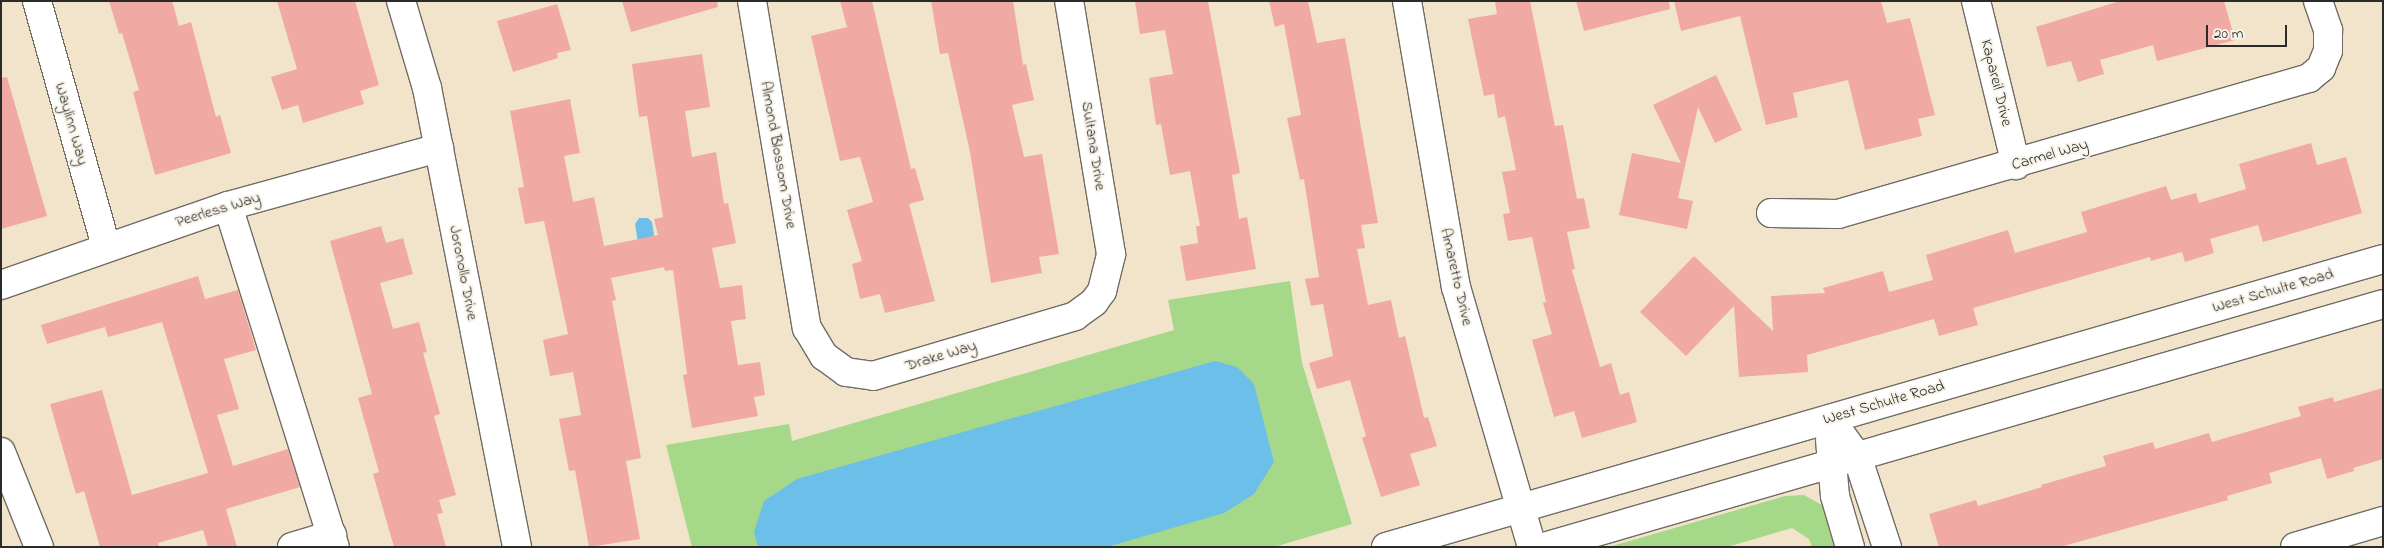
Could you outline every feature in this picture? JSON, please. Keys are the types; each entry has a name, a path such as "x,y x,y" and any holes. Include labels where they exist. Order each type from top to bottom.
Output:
{"street":[{"name":"Waylinn Way","path":"37,1 106,247"},
{"name":"Joronollo Drive","path":"401,1 427,88 440,148 517,547"},
{"name":"Almond Blossom Drive","path":"752,1 804,310"},
{"name":"Sultana Drive","path":"1069,1 1111,254 1102,291"},
{"name":"Amaretto Drive","path":"1407,1 1456,287 1532,547"},
{"name":"Kapareil Drive","path":"1976,1 2016,165"},
{"name":"Carmel Way","path":"1771,213 1838,214 2286,87 2309,78 2321,68 2328,51 2328,30 2318,1"},
{"name":"Peerless Way","path":"1,285 228,206 440,148"},
{"path":"228,206 246,258 333,541 292,547"},
{"name":"West Schulte Road","path":"1386,547 2383,259"},
{"name":"Drake Way","path":"804,310 807,328 824,356 846,372 873,376 1074,316 1094,302 1102,291"},
{"path":"1544,547 2383,304"},
{"path":"1830,419 1857,456 1887,547"},
{"path":"1830,419 1830,464 1850,547"},
{"path":"1,452 39,547"},
{"path":"2295,547 2383,521"}],"green space":[{"path":"1290,281 1302,363 1352,524 1274,547 692,547 666,445 789,424 792,441 1174,330 1168,300"},
{"path":"1804,495 1824,506 1839,547 1812,547 1809,539 1792,528 1727,547 1609,547 1785,496"}],"water":[{"path":"639,218 648,218 652,222 654,235 640,256 635,224"},
{"path":"1215,361 1237,367 1254,384 1274,462 1254,494 1224,513 1107,547 758,547 754,532 764,501 797,479"}],"building":[{"path":"109,1 172,1 179,26 191,22 216,117 220,115 231,153 155,175 133,92 139,90 122,33 119,34"},
{"path":"277,1 355,1 379,85 360,91 364,104 303,123 298,105 282,110 271,77 297,69"},
{"path":"622,1 717,1 718,7 631,32"},
{"path":"840,1 872,1 911,169 915,168 924,200 909,204 935,301 885,313 880,294 860,299 852,264 862,261 847,210 873,202 860,157 840,161 811,36 847,27"},
{"path":"931,1 1013,1 1023,65 1026,64 1034,100 1012,105 1024,157 1042,154 1059,254 1039,257 1042,273 991,283 970,152 948,53 940,54"},
{"path":"1135,1 1208,1 1240,173 1232,175 1239,219 1247,217 1256,269 1186,281 1180,246 1198,243 1196,226 1200,226 1190,171 1170,175 1161,124 1156,125 1149,78 1173,74 1165,30 1140,34"},
{"path":"1269,1 1308,1 1317,43 1345,38 1378,223 1361,225 1365,248 1357,249 1368,305 1391,300 1399,338 1405,336 1424,418 1428,417 1437,446 1410,454 1420,485 1381,497 1362,438 1366,436 1350,380 1317,389 1309,363 1333,356 1323,304 1311,306 1305,279 1319,277 1304,179 1300,180 1287,118 1301,115 1284,24 1275,27"},
{"path":"1495,1 1530,1 1555,126 1563,125 1577,199 1584,198 1590,228 1567,232 1575,269 1572,270 1600,367 1611,363 1620,395 1629,392 1637,422 1582,438 1574,411 1554,417 1532,340 1552,334 1543,303 1546,302 1532,237 1508,241 1503,214 1510,213 1502,172 1516,170 1505,116 1498,118 1494,94 1484,96 1468,19 1497,14"},
{"path":"1576,1 1669,1 1670,9 1584,31"},
{"path":"1674,1 1881,1 1887,23 1910,18 1935,115 1918,119 1922,136 1865,150 1848,80 1793,93 1798,117 1766,125 1740,16 1681,31"},
{"path":"2120,1 2224,1 2235,40 2157,61 2153,45 2100,60 2104,74 2078,82 2071,61 2047,67 2036,27"},
{"path":"557,4 571,50 557,53 558,58 513,72 497,21"},
{"path":"702,54 710,107 685,111 692,157 716,152 724,204 728,203 736,243 712,248 720,288 742,285 746,319 731,321 738,365 760,362 765,395 754,397 758,416 692,428 683,375 687,374 673,270 665,271 664,267 611,278 616,300 612,301 641,458 626,461 640,539 589,547 575,470 569,471 559,419 581,415 573,372 550,376 543,340 568,334 544,221 525,224 518,188 524,187 510,111 570,99 580,153 564,156 573,202 594,197 604,246 658,235 654,219 663,217 647,116 639,117 632,64"},
{"path":"1716,75 1742,130 1715,143 1698,107 1678,198 1693,201 1687,229 1619,215 1632,153 1681,163 1653,105"},
{"path":"7,77 47,216 1,229 1,78"},
{"path":"2311,143 2317,165 2346,157 2362,213 2263,242 2258,225 2210,239 2214,253 2185,262 2182,252 2151,261 2150,257 1973,308 1978,325 1939,336 1934,319 1807,355 1808,372 1739,377 1734,306 1686,356 1640,312 1694,256 1773,331 1771,296 1825,293 1823,288 1883,271 1889,292 1933,280 1926,255 2008,230 2015,253 2087,232 2081,212 2166,186 2171,200 2196,193 2199,203 2246,189 2239,164"},
{"path":"381,226 386,243 403,238 413,274 380,283 393,329 419,322 427,352 423,353 440,414 434,416 456,495 439,500 443,513 437,514 446,547 394,547 373,474 379,472 358,398 372,394 330,241"},
{"path":"198,276 205,299 238,290 256,350 224,359 239,409 217,415 233,466 288,449 300,487 226,509 237,547 208,547 203,530 158,543 159,547 100,547 84,491 76,494 50,404 102,390 132,495 208,473 162,322 108,337 105,327 47,344 41,325"},
{"path":"2383,388 2383,459 2353,468 2354,471 2327,479 2321,458 2269,473 2272,483 2227,496 2228,500 2060,547 1939,547 1929,514 1976,500 1978,506 2042,487 2041,485 2106,466 2103,456 2153,442 2155,449 2209,433 2212,442 2301,416 2298,407 2333,397 2334,402"}]}
